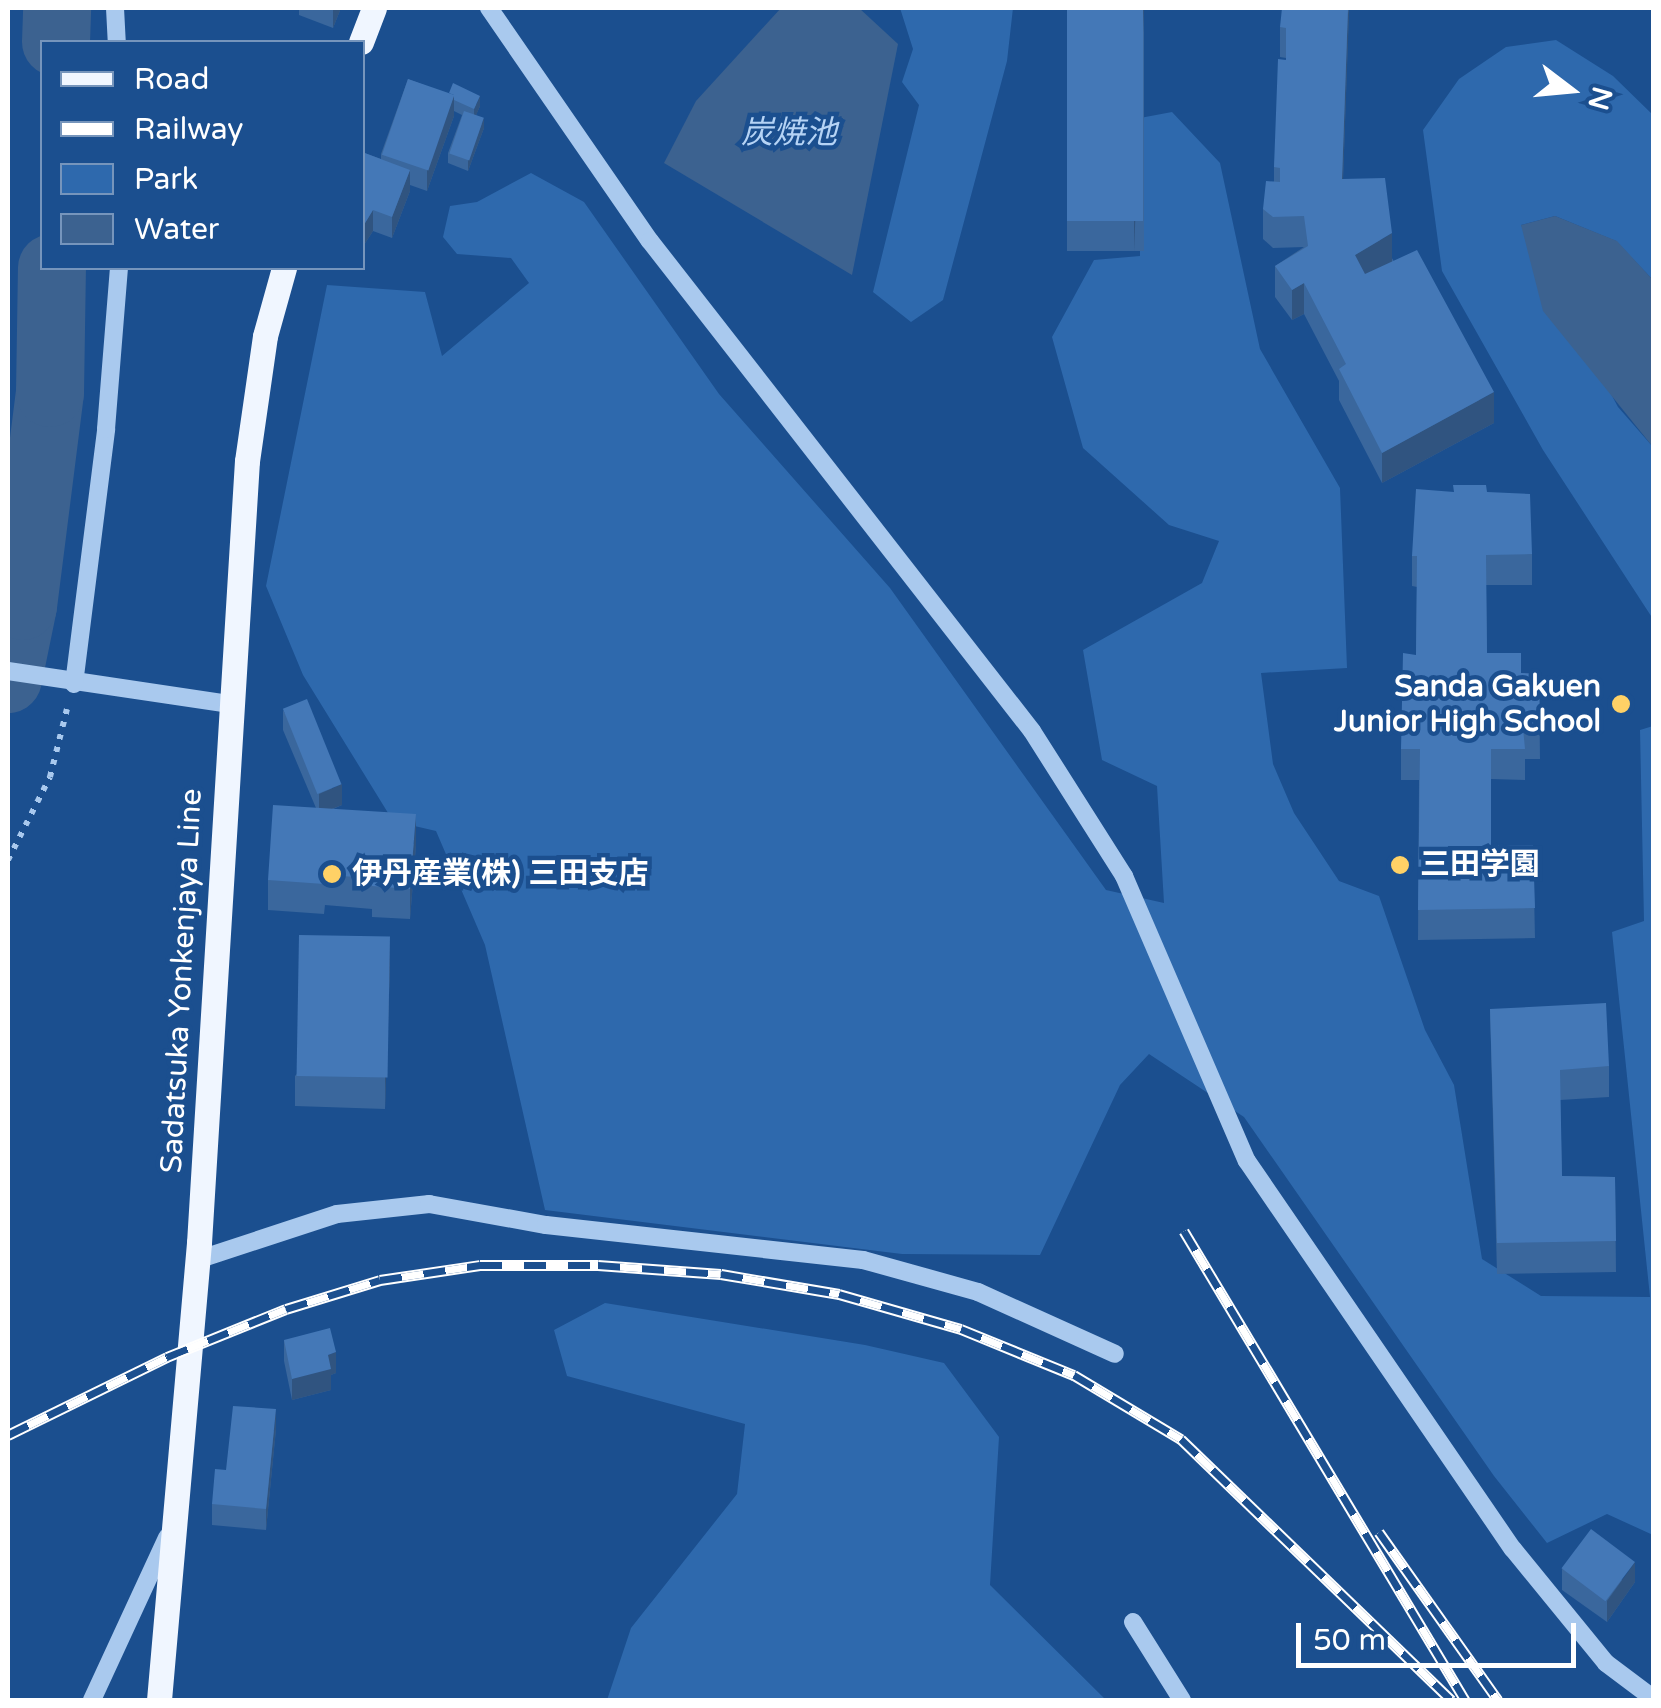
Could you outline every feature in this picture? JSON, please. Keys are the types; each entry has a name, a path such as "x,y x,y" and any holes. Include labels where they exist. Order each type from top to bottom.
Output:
{"main road":[{"path":"362,40 374,8"},
{"name":"Sadatsuka Yonkenjaya Line","path":"159,1700 197,1260 247,461 265,336 283,270"}],"street":[{"path":"116,8 117,40"},
{"path":"489,8 650,242 1032,731 1124,876 1190,1033 1258,1177 1513,1550 1606,1663 1654,1699"},
{"path":"74,684 106,430 119,270"},
{"path":"8,671 74,684 229,704"},
{"path":"197,1260 337,1214 428,1204 546,1224 862,1260 978,1292 1115,1354"},
{"path":"92,1700 174,1524"},
{"path":"1133,1622 1182,1700"}],"path":[{"path":"8,860 50,776 74,684"}],"green space":[{"path":"900,8 1013,8 1007,61 943,300 911,322 873,292 919,105 902,82 913,49"},
{"path":"1556,40 1613,76 1653,115 1653,280 1616,241 1555,216 1521,225 1618,407 1653,447 1653,619 1543,450 1442,271 1423,130 1459,79 1506,47"},
{"path":"1172,112 1220,163 1260,349 1340,488 1347,668 1261,673 1273,764 1294,813 1339,881 1379,896 1425,1030 1454,1085 1482,1259 1541,1296 1650,1297 1612,932 1644,921 1640,730 1653,726 1653,1535 1607,1514 1547,1543 1494,1476 1244,1117 1149,1054 1120,1085 1040,1255 902,1254 545,1210 485,945 436,831 393,821 303,675 266,586 327,285 425,292 442,356 529,283 511,258 457,254 443,237 450,206 477,202 531,173 584,202 719,394 890,588 1106,890 1164,903 1157,786 1102,760 1083,650 1202,583 1219,541 1169,525 1083,448 1052,337 1094,260 1140,256 1140,118"},
{"path":"605,1303 865,1345 944,1363 999,1437 990,1585 1106,1700 607,1700 631,1628 737,1494 745,1424 567,1376 554,1330"}],"water":[{"name":"炭焼池","path":"781,8 859,8 898,44 852,275 664,163 696,101"},
{"path":"1555,216 1617,241 1653,280 1653,447 1543,311 1521,225"}],"building":[{"path":"1067,8 1143,8 1143,221 1067,221"},
{"path":"1282,8 1348,8 1342,179 1385,178 1392,233 1355,255 1365,274 1417,250 1494,392 1382,453 1339,369 1346,364 1304,283 1292,290 1275,266 1308,246 1304,216 1273,217 1263,209 1266,181 1280,182 1280,168 1274,167 1278,59 1286,60 1286,28 1280,27"},
{"path":"408,79 454,95 428,171 382,155"},
{"path":"453,83 480,96 474,109 454,100 449,93"},
{"path":"464,111 484,118 469,160 449,154"},
{"path":"365,153 410,170 392,217 373,210 365,223"},
{"path":"1453,485 1486,485 1487,492 1530,494 1532,554 1486,555 1487,653 1521,653 1521,673 1539,674 1540,728 1523,728 1525,749 1491,749 1491,846 1533,845 1535,908 1418,910 1420,749 1401,749 1403,653 1416,655 1417,556 1412,556 1416,489 1454,492"},
{"path":"307,699 341,784 317,794 283,709"},
{"path":"273,805 416,814 410,889 372,886 372,878 325,875 324,884 268,880"},
{"path":"299,935 390,937 388,1078 297,1076"},
{"path":"1606,1003 1609,1066 1560,1070 1562,1176 1615,1177 1616,1241 1497,1243 1490,1009"},
{"path":"330,1328 336,1352 328,1355 331,1369 292,1379 284,1340"},
{"path":"233,1406 276,1409 266,1509 212,1504 215,1469 226,1470"},
{"path":"1591,1529 1635,1562 1605,1601 1562,1568"}],"waterway":[{"path":"56,40 57,8"},
{"path":"8,679 23,606 50,393 52,270"}],"railway":[{"path":"1184,1231 1465,1700"},
{"path":"8,1435 167,1357 286,1309 380,1280 480,1265 598,1265 721,1274 839,1294 961,1329 1074,1375 1181,1439 1451,1700"},
{"path":"1379,1532 1498,1700"}],"place":[{"name":"Sanda Gakuen Junior High School","path":"1621,704"},
{"name":"三田学園","path":"1400,865"},
{"name":"伊丹産業(株) 三田支店","path":"332,874"}]}
